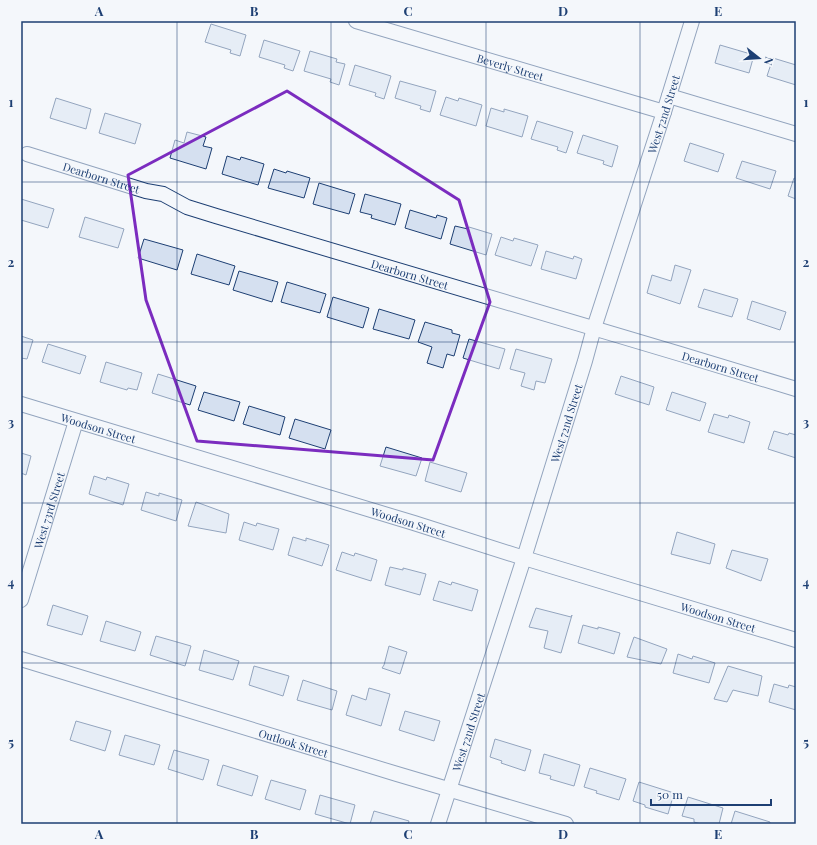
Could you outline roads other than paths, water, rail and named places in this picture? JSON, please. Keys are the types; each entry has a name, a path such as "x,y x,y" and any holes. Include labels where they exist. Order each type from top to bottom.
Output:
{"street":[{"name":"Beverly Street","path":"356,21 664,112"},
{"name":"West 72nd Street","path":"438,824 524,558 594,328 692,21"},
{"path":"669,96 796,134"},
{"name":"Dearborn Street","path":"27,154 146,191 162,194 188,207 216,216 796,389"},
{"name":"Woodson Street","path":"21,404 796,640"},
{"name":"West 73rd Street","path":"21,600 76,421"},
{"name":"Outlook Street","path":"21,659 566,824"}]}
